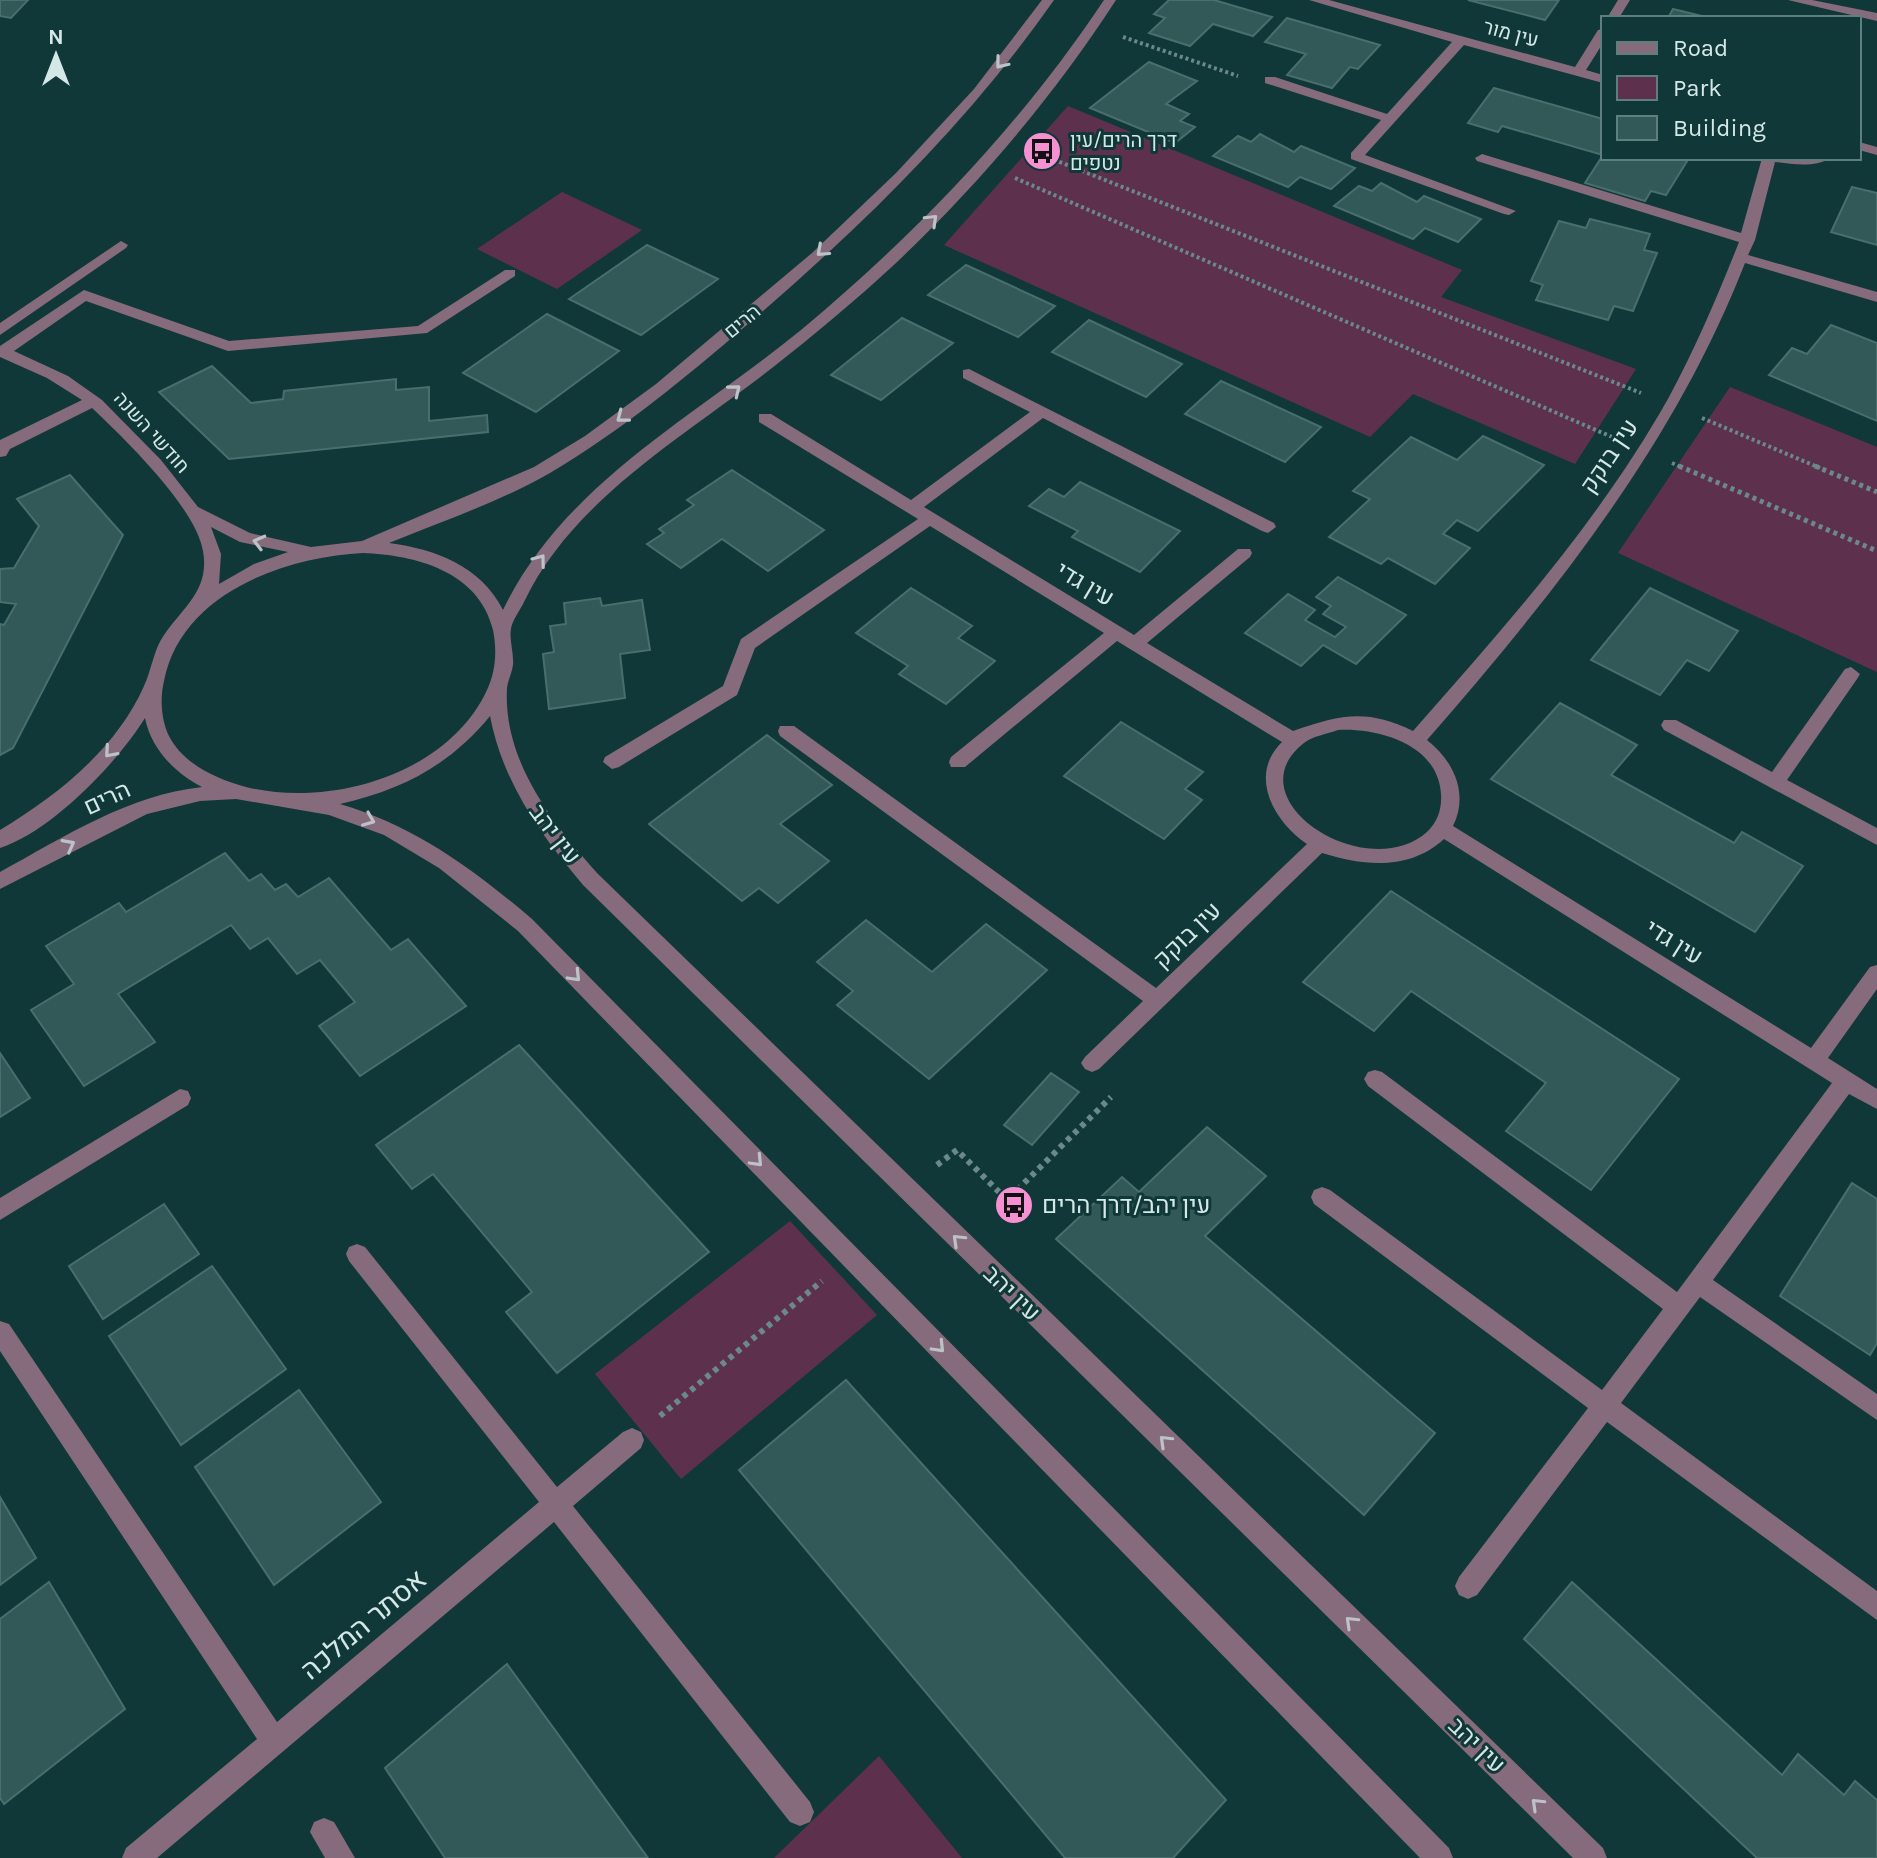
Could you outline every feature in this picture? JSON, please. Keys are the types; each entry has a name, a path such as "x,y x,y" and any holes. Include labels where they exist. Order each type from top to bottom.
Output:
{"street":[{"name":"הרים","path":"363,547 541,470 604,431 699,357 780,289 912,164 965,108 1048,0"},
{"path":"294,801 354,794 409,774 433,760 464,735 488,708 498,687 505,667 503,627 514,596 584,508 637,462 803,336 896,254 1006,141 1043,97 1110,0"},
{"name":"עין מור","path":"1315,0 1601,78"},
{"path":"1794,0 1877,17"},
{"path":"1578,72 1601,36"},
{"path":"1461,40 1356,156 1509,211"},
{"path":"1270,80 1390,119"},
{"path":"1482,158 1748,240"},
{"name":"עין בוקק","path":"1416,740 1534,603 1644,451 1721,311 1748,240 1770,160"},
{"path":"0,330 121,245"},
{"path":"1742,258 1877,297"},
{"path":"2,351 84,295 228,346 422,330 510,273"},
{"name":"חודשי השנה","path":"2,351 60,378 93,401 123,428 184,500 203,527 213,553 211,582 196,610"},
{"path":"969,374 1268,527"},
{"path":"0,452 4,445 93,401"},
{"path":"911,508 1042,411"},
{"name":"עין גדי","path":"765,418 1293,740"},
{"name":"חודשי השנה","path":"184,500 208,520 246,538 292,549 337,548"},
{"path":"612,762 731,690 747,644 929,519"},
{"path":"196,610 215,594 284,559 337,548 363,547 414,552 456,569 486,594 503,627"},
{"path":"1134,644 1244,553"},
{"name":"הרים","path":"0,840 47,809 98,765 142,711 166,646 196,610"},
{"path":"958,762 1115,633"},
{"path":"1775,782 1851,674"},
{"path":"152,687 156,726 164,744 177,760 215,785 246,795 344,810 390,828 435,854 480,886 525,925 1439,1858"},
{"name":"עין יהב","path":"498,687 498,722 515,776 570,857 1593,1858"},
{"path":"1351,722 1378,725 1416,740 1442,767 1451,788 1451,809 1443,829 1415,850 1389,857 1345,854 1319,844 1289,820 1274,788 1275,767 1293,740 1324,725 1351,722"},
{"path":"1670,725 1877,837"},
{"path":"787,731 1157,1000"},
{"name":"הרים","path":"0,881 140,810 199,795 246,795"},
{"name":"עין גדי","path":"1443,829 1877,1100"},
{"name":"עין בוקק","path":"1092,1063 1319,844"},
{"path":"1814,1061 1877,973"},
{"path":"1375,1079 1679,1307"},
{"path":"1468,1586 1846,1081"},
{"path":"0,1210 180,1098"},
{"path":"1322,1197 1877,1607"},
{"path":"357,1254 800,1812"},
{"path":"1698,1282 1877,1408"},
{"path":"1,1332 274,1742"},
{"name":"אסתר המלכה","path":"136,1858 632,1440"},
{"path":"324,1832 341,1858"}],"path":[{"path":"1094,27 1254,82 1270,80"},
{"path":"1006,141 1672,405 1877,492"},
{"path":"985,165 1877,551"},
{"path":"905,1188 957,1150 1007,1200 1124,1084 1092,1063"},
{"path":"632,1440 851,1257"}],"green space":[{"path":"1068,106 1462,270 1441,297 1636,369 1575,464 1413,394 1370,437 944,245"},
{"path":"562,192 642,230 557,289 477,249"},
{"path":"1730,387 1877,447 1877,672 1618,553"},
{"path":"790,1221 877,1315 681,1479 595,1374"},
{"path":"879,1756 962,1858 774,1858"}],"building":[{"path":"0,0 28,0 11,18 0,16"},
{"path":"1169,0 1214,0 1272,17 1253,36 1213,24 1190,46 1149,33 1165,18 1154,14"},
{"path":"1468,0 1559,0 1545,20"},
{"path":"1673,9 1702,16 1669,16"},
{"path":"1287,18 1380,45 1358,69 1350,67 1332,88 1287,75 1306,54 1265,42"},
{"path":"1149,62 1197,81 1166,104 1189,114 1180,121 1195,127 1175,143 1090,108"},
{"path":"1494,88 1601,118 1601,154 1502,126 1498,132 1468,123"},
{"path":"1260,134 1294,152 1301,146 1355,168 1331,189 1300,177 1288,187 1213,156 1238,136 1251,142"},
{"path":"1601,158 1688,160 1666,195 1651,191 1645,201 1585,183"},
{"path":"1381,183 1417,202 1424,196 1481,219 1458,242 1425,228 1413,239 1334,206 1359,186 1372,191"},
{"path":"1852,187 1877,193 1877,245 1831,232"},
{"path":"1590,219 1650,234 1644,250 1657,253 1633,311 1614,306 1608,320 1536,300 1543,285 1531,281 1559,221 1586,228"},
{"path":"647,245 718,279 641,335 569,299"},
{"path":"966,265 1055,306 1018,337 928,295"},
{"path":"547,314 619,351 536,412 463,373"},
{"path":"902,318 953,343 881,400 831,375"},
{"path":"1089,320 1182,364 1146,397 1052,352"},
{"path":"1831,325 1877,343 1877,421 1769,375 1792,348 1807,354"},
{"path":"212,366 251,403 283,399 284,391 396,379 396,390 429,387 429,421 487,415 488,432 229,459 159,392"},
{"path":"1221,381 1321,427 1285,462 1185,414"},
{"path":"1483,436 1544,465 1478,531 1457,520 1443,534 1470,548 1435,584 1388,558 1381,564 1329,537 1370,499 1353,491 1411,437 1457,460"},
{"path":"732,470 824,530 768,571 722,539 681,568 647,544 664,533 659,529 694,505 687,500"},
{"path":"70,475 123,535 13,748 0,755 0,624 4,625 16,604 0,602 0,569 14,568 39,526 17,499"},
{"path":"1080,482 1180,531 1140,572 1072,537 1078,531 1029,506 1049,489 1064,497"},
{"path":"1338,577 1406,615 1356,664 1323,645 1301,666 1245,633 1288,594 1315,610 1305,620 1335,637 1346,627 1323,614 1331,606 1316,597"},
{"path":"911,588 972,626 958,638 995,661 946,704 899,674 908,666 856,633"},
{"path":"1650,588 1738,631 1709,671 1687,660 1660,695 1591,660"},
{"path":"600,598 602,606 642,600 650,650 620,654 625,698 549,709 543,654 554,652 550,626 566,624 564,603"},
{"path":"1560,703 1637,745 1611,775 1734,843 1742,832 1803,866 1755,932 1491,779"},
{"path":"1121,722 1203,772 1185,789 1202,800 1164,839 1064,776"},
{"path":"767,735 832,785 780,824 829,861 778,903 759,888 742,901 649,824"},
{"path":"225,853 249,881 261,874 275,890 286,884 298,897 329,878 391,950 408,939 466,1006 360,1076 319,1026 355,1002 320,960 297,974 268,938 250,949 231,925 118,994 155,1042 84,1086 31,1010 74,984 46,946 119,903 126,912"},
{"path":"1391,891 1679,1079 1591,1190 1506,1131 1546,1083 1411,991 1374,1031 1303,982"},
{"path":"866,920 932,972 986,924 1047,970 929,1079 837,1005 853,991 817,962"},
{"path":"519,1045 709,1252 557,1373 506,1312 532,1292 433,1174 412,1189 376,1145"},
{"path":"0,1053 30,1098 0,1117"},
{"path":"1051,1073 1079,1092 1032,1145 1004,1125"},
{"path":"1207,1127 1266,1176 1205,1236 1435,1433 1364,1515 1056,1239 1122,1177 1139,1192"},
{"path":"1852,1183 1877,1199 1877,1343 1870,1355 1780,1296"},
{"path":"164,1204 199,1254 103,1319 69,1266"},
{"path":"212,1266 286,1369 181,1445 109,1336"},
{"path":"846,1380 1226,1800 1173,1858 1065,1858 739,1470"},
{"path":"299,1390 381,1502 274,1585 195,1467"},
{"path":"0,1497 36,1558 0,1585"},
{"path":"49,1582 125,1709 4,1804 0,1798 0,1619"},
{"path":"1572,1582 1782,1775 1798,1754 1844,1795 1855,1781 1877,1800 1877,1858 1757,1858 1524,1639"},
{"path":"507,1664 648,1858 445,1858 385,1768"}],"place":[{"name":"דרך הרים/עין נטפים","path":"1042,151"},
{"name":"עין יהב/דרך הרים","path":"1014,1205"}]}
